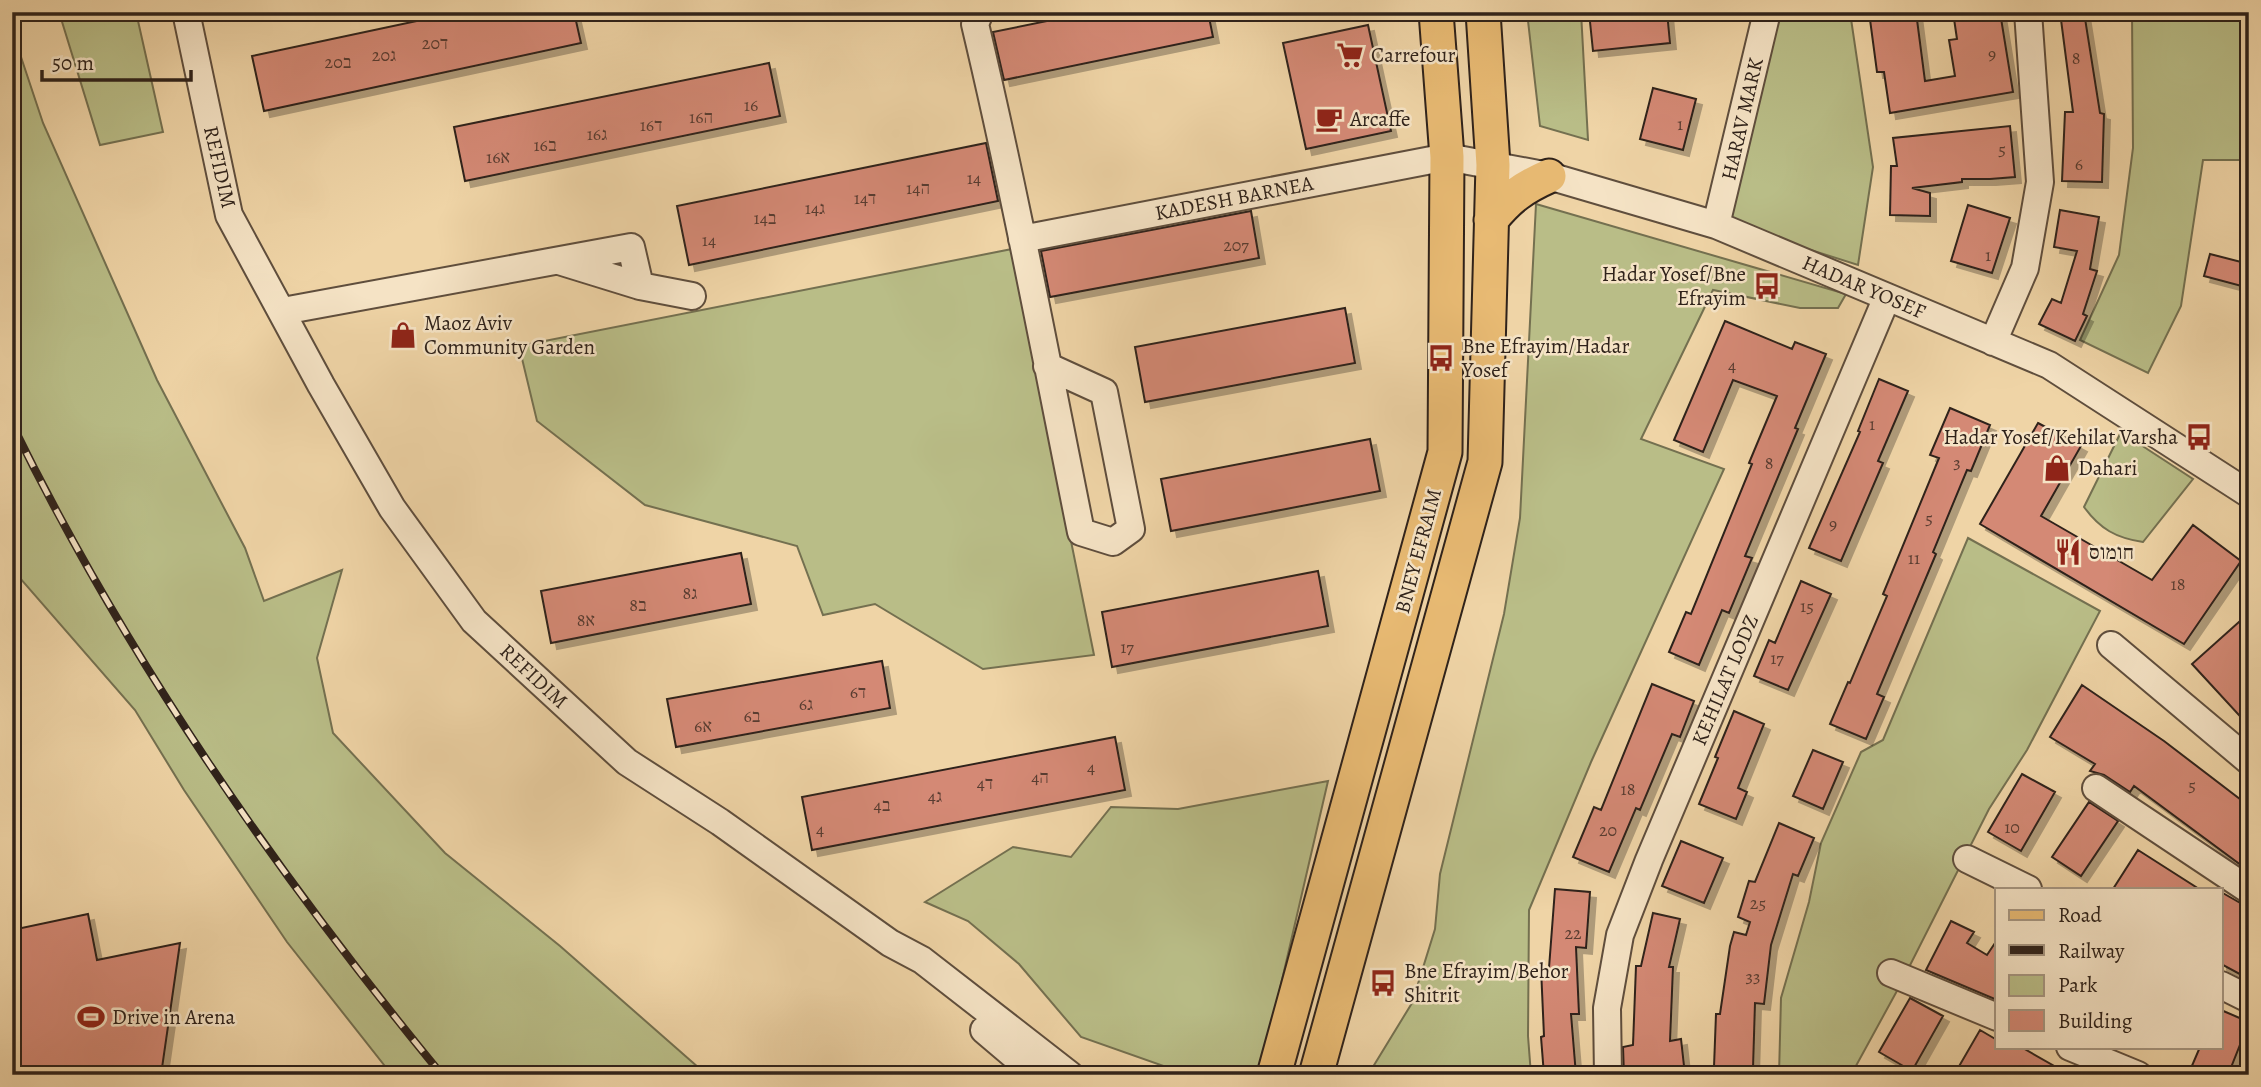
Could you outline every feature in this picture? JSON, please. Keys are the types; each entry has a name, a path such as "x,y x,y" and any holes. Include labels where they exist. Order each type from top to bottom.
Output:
{"main road":[{"name":"BNEY EFRAIM","path":"1274,1075 1445,452 1447,157 1436,12"},
{"name":"BNEY EFRAIM","path":"1316,1075 1485,462 1493,165 1483,12"},
{"path":"1491,220 1507,200 1524,187 1549,176"}],"street":[{"name":"REFIDIM","path":"186,12 229,215 392,508 474,621 626,762 720,822 890,943 922,960 1070,1075"},
{"path":"980,12 975,24 1081,532 1114,542 1131,529 1104,392 1047,366"},
{"name":"HARAV MARK","path":"1716,225 1767,12"},
{"path":"1993,342 2025,268 2040,182 2028,12"},
{"name":"KADESH BARNEA","path":"1022,239 1447,157"},
{"name":"HADAR YOSEF","path":"1447,157 1549,176 1716,225 2049,365 2249,494"},
{"path":"283,311 631,247 639,286 692,296"},
{"name":"KEHILAT LODZ","path":"1608,1075 1607,1008 1620,935 1649,860 1887,297"},
{"path":"2111,645 2249,761"},
{"path":"2096,788 2249,890"},
{"path":"1967,859 2026,888"},
{"name":"REFIDIM","path":"890,943 911,967 1037,1075"},
{"path":"1891,973 1995,1016"},
{"path":"2222,986 2249,999"},
{"path":"2072,1048 2138,1075"}],"green space":[{"path":"59,12 136,12 163,132 100,145"},
{"path":"1527,12 1581,12 1588,140 1540,126"},
{"path":"1778,12 1850,12 1873,167 1858,265 1729,224"},
{"path":"2132,12 2249,12 2249,160 2203,160 2181,306 2148,373 2080,340 2119,255 2133,148"},
{"path":"12,30 43,123 157,380 245,548 264,601 342,570 317,658 333,733 445,853 560,946 707,1075 392,1075 287,942 184,790 135,710 12,569"},
{"path":"1536,204 1846,294 1838,308 1800,308 1713,290 1641,439 1724,469 1591,762 1529,910 1528,1036 1531,1075 1368,1075 1412,1003 1435,929 1440,874 1504,614 1520,518"},
{"path":"1012,249 1094,655 983,669 875,604 823,615 797,546 645,505 537,421 519,346"},
{"path":"2121,432 2193,479 2143,542 2109,531 2084,507"},
{"path":"1968,538 2100,611 2027,750 1989,809 1898,989 1851,1075 1779,1075 1781,998 1809,902 1821,843 1861,752 1883,740"},
{"path":"1328,781 1260,1075 1189,1075 1081,1037 1019,964 968,921 925,902 1013,847 1071,857 1111,807 1178,809"}],"building":[{"path":"459,12 574,12 581,43 264,111 252,56"},
{"path":"1091,12 1208,12 1213,37 1004,80 993,32"},
{"path":"1589,12 1667,12 1670,43 1593,51"},
{"path":"1869,12 1916,12 1925,81 1955,76 1949,40 1957,39 1953,12 2000,12 2013,92 1890,113 1884,72 1877,72"},
{"path":"2060,12 2084,12 2100,113 2104,114 2102,182 2062,181 2065,112 2073,112"},
{"path":"1368,25 1391,131 1306,149 1283,43"},
{"path":"769,63 780,116 465,181 454,127"},
{"path":"1653,88 1696,99 1683,150 1640,139"},
{"path":"2010,126 2015,177 1962,179 1962,182 1912,188 1930,193 1930,216 1890,215 1891,166 1897,166 1893,138"},
{"path":"986,143 998,201 689,265 677,206"},
{"path":"1968,205 2010,218 1992,273 1951,261"},
{"path":"2060,210 2099,217 2090,269 2097,271 2083,314 2087,316 2075,341 2039,324 2052,299 2061,303 2077,251 2054,247"},
{"path":"1251,211 1259,258 1050,297 1041,251"},
{"path":"2210,254 2249,264 2249,288 2204,276"},
{"path":"1345,308 1355,363 1145,402 1135,347"},
{"path":"1725,321 1792,349 1795,342 1826,354 1745,556 1752,558 1729,613 1722,610 1699,665 1669,652 1686,612 1691,614 1777,396 1733,380 1703,452 1674,440"},
{"path":"1879,379 1908,391 1878,461 1883,463 1841,561 1809,548 1860,432 1858,431"},
{"path":"1950,408 1990,425 1971,471 1967,470 1933,552 1936,554 1877,694 1884,697 1866,739 1830,724 1887,596 1883,594 1939,458 1930,455"},
{"path":"2038,423 2081,446 2041,516 2152,580 2193,525 2241,561 2184,644 1980,524"},
{"path":"1370,439 1380,491 1171,531 1161,479"},
{"path":"741,553 751,604 551,643 541,591"},
{"path":"1318,571 1328,626 1112,667 1102,612"},
{"path":"1801,581 1831,594 1788,690 1754,676 1769,640 1775,643"},
{"path":"2249,613 2249,726 2192,664"},
{"path":"882,661 890,708 676,747 667,699"},
{"path":"1652,684 1694,701 1680,737 1672,734 1640,810 1636,808 1609,872 1573,857 1594,807 1601,810"},
{"path":"2082,685 2164,741 2249,806 2249,871 2134,786 2130,792 2104,775 2090,771 2095,764 2050,737"},
{"path":"1734,711 1764,724 1738,788 1747,792 1736,819 1699,804"},
{"path":"1115,737 1125,790 812,850 802,797"},
{"path":"1813,750 1843,762 1823,809 1793,796"},
{"path":"2022,774 2055,792 2021,851 1988,832"},
{"path":"2089,802 2118,821 2081,876 2052,857"},
{"path":"1779,823 1814,838 1798,876 1793,874 1771,945 1764,1004 1755,1003 1753,1068 1714,1067 1716,1014 1720,1014 1730,946 1734,932 1746,935 1750,922 1738,917 1749,881 1755,882"},
{"path":"1681,841 1723,858 1704,903 1662,886"},
{"path":"2138,850 2197,888 2114,888"},
{"path":"1555,889 1590,892 1586,948 1576,947 1579,1014 1571,1014 1576,1075 1544,1075 1541,968 1549,968"},
{"path":"2222,893 2249,908 2249,979 2222,965"},
{"path":"1653,913 1680,919 1669,967 1673,967 1670,1041 1681,1039 1685,1075 1624,1075 1623,1047 1633,1045 1636,966 1641,966"},
{"name":"Drive in Arena","path":"88,914 97,960 180,943 161,1075 12,1075 12,930"},
{"path":"1951,921 1974,932 1967,943 1987,955 1995,943 1995,999 1926,970"},
{"path":"1910,998 1943,1016 1912,1071 1879,1052"},
{"path":"2222,1010 2249,1022 2228,1075 2188,1075 2200,1048 2222,1048"},
{"path":"1980,1030 1995,1039 1995,1048 2023,1048 2070,1075 1954,1075"}],"railway":[{"path":"12,424 104,596 208,762 321,921 442,1075"}],"place":[{"name":"Carrefour","path":"1350,55"},
{"name":"Arcaffe","path":"1329,119"},
{"name":"Hadar Yosef/Bne Efrayim","path":"1767,286"},
{"name":"Maoz Aviv Community Garden","path":"403,335"},
{"name":"Bne Efrayim/Hadar Yosef","path":"1441,358"},
{"name":"Hadar Yosef/Kehilat Varsha","path":"2199,437"},
{"name":"Dahari","path":"2057,468"},
{"name":"חומוס","path":"2068,552"},
{"name":"Bne Efrayim/Behor Shitrit","path":"1383,983"},
{"name":"Drive in Arena","path":"91,1017"}]}
